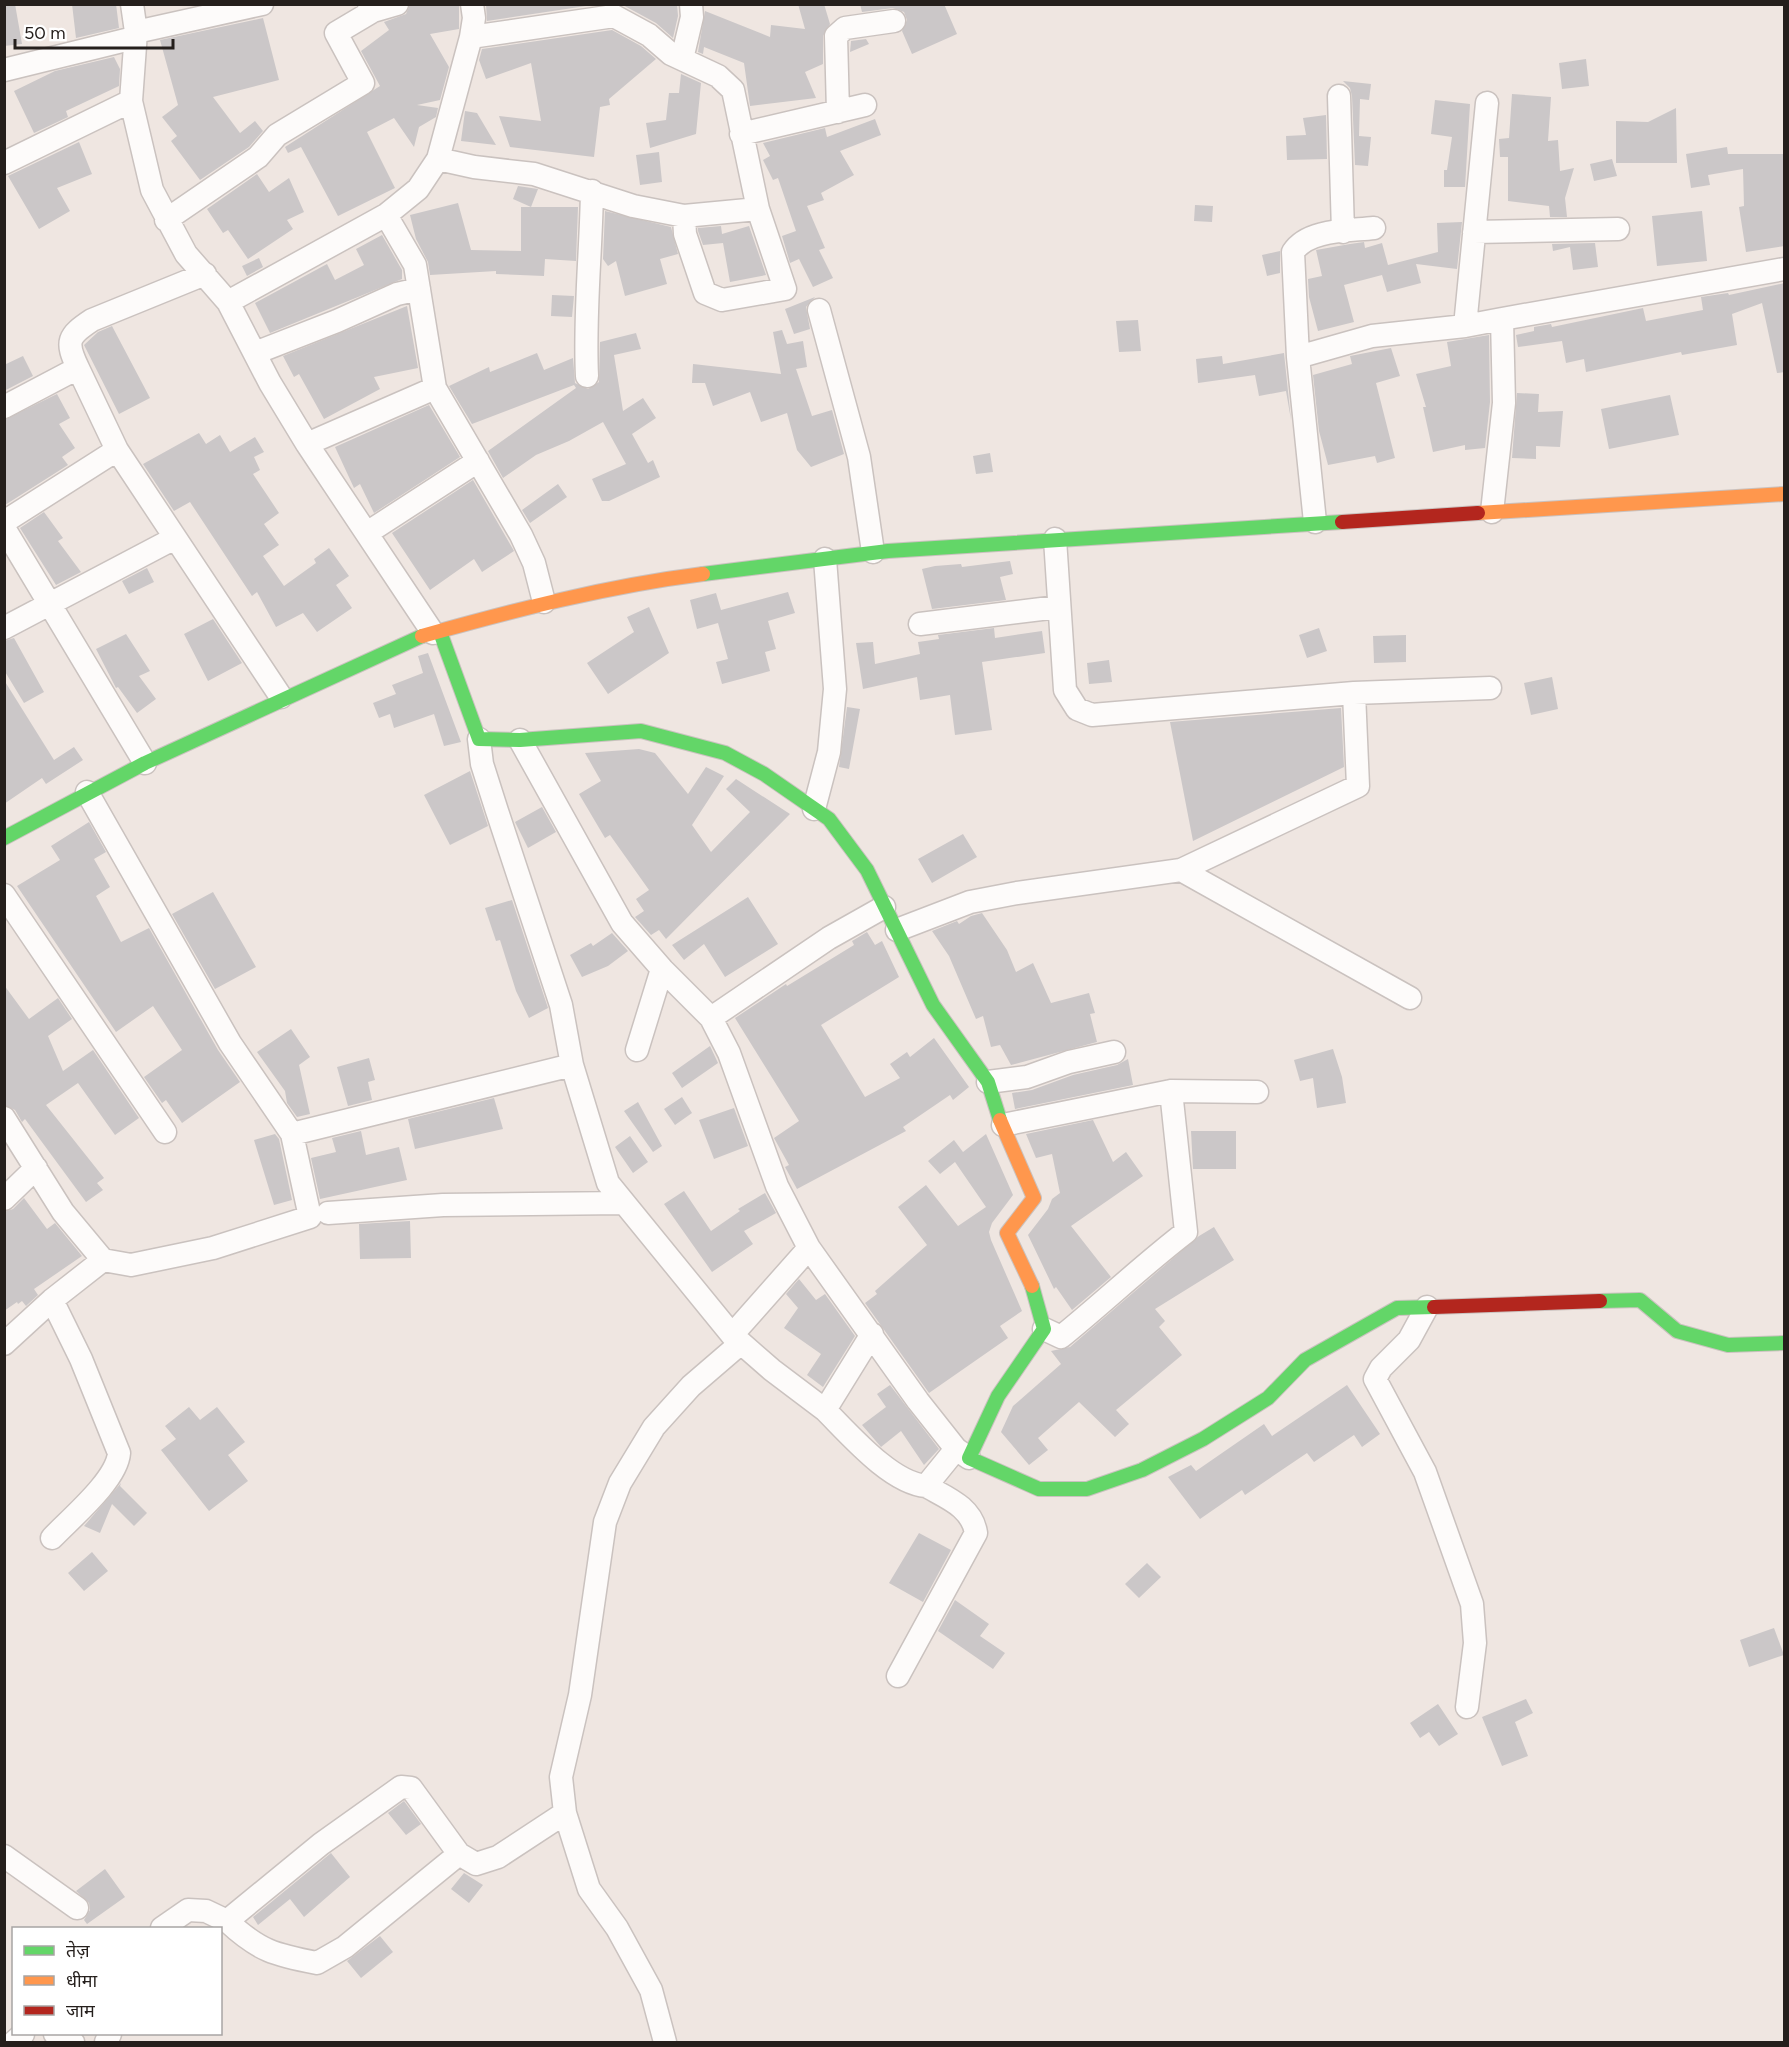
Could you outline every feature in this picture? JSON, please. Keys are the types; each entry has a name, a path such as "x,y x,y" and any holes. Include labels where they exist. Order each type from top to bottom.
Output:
{"street":[{"path":"132,4 135,35 131,101 152,190 186,254 228,302 308,444 436,632 479,739 482,764 561,1005 572,1065 608,1183 737,1339 825,1410 881,1463 916,1485 926,1486 967,1511 974,1522 976,1533 898,1676"},
{"path":"4,70 261,4"},
{"path":"166,220 258,157 277,135 363,83 336,33 371,8 397,4"},
{"path":"228,302 386,215 418,189 438,159 471,37 474,18 472,4"},
{"path":"682,59 692,17 691,4"},
{"path":"471,37 614,16 649,34 671,54 726,81 733,90 758,209 784,289 722,300 705,293 685,234 684,216"},
{"path":"838,112 836,36 844,28 894,21"},
{"path":"1340,96 1343,232"},
{"path":"4,163 131,101"},
{"path":"1465,326 1486,103"},
{"path":"741,134 865,105"},
{"path":"438,159 474,167 534,174 592,190 633,206 684,216 758,209"},
{"path":"587,376 584,321 591,248 592,190"},
{"path":"386,215 415,265 429,364 435,388 513,520 534,563 544,602"},
{"path":"1315,522 1298,357 1293,252 1299,242 1313,237 1374,228"},
{"path":"1474,232 1618,229"},
{"path":"1298,357 1372,336 1465,326 1785,269"},
{"path":"205,274 92,320 70,338 69,346 117,450 281,697"},
{"path":"255,353 337,321 388,297 419,289"},
{"path":"819,310 859,458 873,552"},
{"path":"1492,512 1504,403 1502,319"},
{"path":"4,406 78,368"},
{"path":"308,444 435,388"},
{"path":"4,522 117,450"},
{"path":"367,533 478,461"},
{"path":"4,838 145,763 206,736 281,697 411,639 544,602 639,582 873,552 1315,522 1785,494"},
{"path":"4,528 48,605 145,763"},
{"path":"4,628 175,538"},
{"path":"1055,539 1065,690 1077,709 1092,715 1354,693 1490,688"},
{"path":"814,809 828,752 835,688 825,559"},
{"path":"920,624 1058,607"},
{"path":"897,930 970,902 1017,893 1180,870 1358,786 1354,693"},
{"path":"479,739 520,740 641,731 725,753 764,774 829,819 867,870 933,1005 988,1082 994,1107 1034,1198 1007,1233 1037,1296 1044,1329 998,1396 963,1453 926,1486"},
{"path":"520,740 622,923 662,969 711,1018 729,1053 777,1186 809,1248 918,1401 963,1453 1039,1489 1087,1489 1142,1470 1203,1439 1268,1398 1305,1360 1355,1329 1397,1308 1640,1300 1677,1331 1728,1345 1785,1344"},
{"path":"4,1118 63,1212 103,1260 131,1265 201,1251 310,1217 292,1134 230,1043 87,792"},
{"path":"1180,870 1410,998"},
{"path":"4,895 165,1132"},
{"path":"711,1018 829,938 884,907"},
{"path":"637,1050 662,969"},
{"path":"988,1082 1027,1077 1069,1062 1113,1052"},
{"path":"292,1134 572,1065"},
{"path":"1003,1125 1170,1091 1257,1092"},
{"path":"1044,1329 1061,1337 1186,1232 1170,1091"},
{"path":"4,1199 36,1168"},
{"path":"328,1213 443,1205 624,1203"},
{"path":"665,2043 651,1990 617,1928 588,1889 565,1813 561,1777 580,1695 605,1522 620,1483 654,1427 737,1339 809,1248"},
{"path":"4,1344 52,1300 103,1260"},
{"path":"52,1300 81,1359 119,1453 118,1462 110,1476 52,1538"},
{"path":"1427,1307 1409,1340 1382,1368 1375,1379 1425,1472 1472,1604 1475,1643 1467,1707"},
{"path":"825,1410 872,1334"},
{"path":"227,1921 321,1844 401,1787 411,1788 459,1854 476,1864 498,1857 565,1813"},
{"path":"165,1927 188,1910 206,1911 227,1921 251,1943 284,1956 318,1963 345,1947 459,1854"},
{"path":"4,1856 77,1908"},
{"path":"57,2035 73,2043"}],"building":[{"path":"4,4 15,4 22,44 4,46"},
{"path":"72,4 116,4 119,28 76,38"},
{"path":"410,4 459,4 459,29 430,34 449,67 440,100 417,105 438,108 436,117 419,127 414,147 394,118 367,132 395,188 338,216 301,147 288,153 285,147 380,86 361,51 389,30 384,22 406,14"},
{"path":"486,4 599,4 487,21"},
{"path":"621,4 677,4 678,16 673,38 656,23"},
{"path":"798,4 824,4 830,24 823,36 823,64 805,72 816,98 750,106 744,63 704,47 703,54 698,52 705,11 770,37 771,25 805,29"},
{"path":"860,4 944,4 957,34 912,54 902,31 907,20 904,12 893,8 862,12"},
{"path":"263,18 279,80 213,97 240,133 255,121 263,131 249,147 200,180 171,141 177,136 162,117 178,105 160,40"},
{"path":"612,30 641,46 656,59 609,99 610,105 600,107 594,157 510,147 499,116 541,121 531,63 486,79 479,60 482,49"},
{"path":"866,39 869,44 850,52 851,41"},
{"path":"114,57 120,69 119,86 66,111 68,117 34,133 14,91 55,71"},
{"path":"1586,59 1589,86 1562,89 1559,63"},
{"path":"681,74 701,83 696,134 650,148 646,123 666,120 669,93 679,93"},
{"path":"1343,81 1371,84 1369,100 1360,99 1359,136 1371,137 1368,166 1355,165 1352,96 1350,88"},
{"path":"1512,94 1551,97 1548,141 1558,140 1560,171 1574,168 1565,198 1567,217 1550,217 1549,206 1508,201 1508,157 1500,157 1499,139 1509,138"},
{"path":"1435,100 1470,104 1465,187 1444,187 1444,170 1447,170 1452,137 1431,134"},
{"path":"1676,108 1677,163 1616,163 1616,121 1648,122"},
{"path":"465,111 477,113 496,145 461,141"},
{"path":"1326,115 1327,159 1287,160 1286,136 1306,135 1303,118"},
{"path":"875,119 881,135 840,151 854,175 821,193 824,200 807,206 825,248 819,250 833,278 813,287 799,259 790,263 782,236 796,231 778,178 773,180 763,160 770,156 763,143 825,128 827,137"},
{"path":"79,142 92,174 57,188 70,211 39,229 8,176"},
{"path":"1727,147 1728,154 1785,154 1785,246 1746,252 1739,207 1744,206 1743,169 1708,175 1710,185 1691,188 1686,154"},
{"path":"659,152 662,182 640,185 636,155"},
{"path":"1612,159 1617,176 1594,181 1590,164"},
{"path":"257,174 269,192 289,178 304,212 287,220 293,229 248,259 228,230 223,233 207,209"},
{"path":"518,186 538,189 531,207 513,199"},
{"path":"458,203 471,250 521,251 521,207 578,207 576,261 545,259 544,276 496,274 496,271 430,275 428,262 416,239 410,215"},
{"path":"1195,205 1213,206 1212,222 1194,221"},
{"path":"605,211 671,227 678,254 660,259 667,284 625,296 616,261 608,266 603,259"},
{"path":"1702,211 1707,261 1657,266 1652,216"},
{"path":"1462,222 1457,269 1416,264 1421,283 1387,292 1382,275 1344,285 1354,322 1318,331 1309,297 1308,279 1322,276 1316,250 1364,242 1365,248 1382,243 1388,265 1438,252 1437,223"},
{"path":"721,226 722,234 749,226 766,275 730,282 723,243 703,245 698,231 698,228"},
{"path":"382,235 402,270 402,279 270,333 255,303 327,264 335,280 364,265 356,249"},
{"path":"1595,243 1598,267 1573,270 1570,247 1553,251 1552,244"},
{"path":"1280,251 1280,273 1267,276 1262,255"},
{"path":"259,258 263,267 247,276 242,266"},
{"path":"1785,283 1785,372 1777,373 1762,303 1732,314 1737,345 1682,355 1681,352 1586,372 1584,359 1566,363 1562,341 1518,347 1516,335 1534,331 1534,327 1551,324 1552,327 1643,308 1646,321 1703,310 1701,297 1728,293 1729,295"},
{"path":"552,295 574,296 572,317 551,316"},
{"path":"815,297 806,307 810,329 794,334 785,309"},
{"path":"407,306 418,368 374,377 380,389 324,419 299,374 294,377 283,356"},
{"path":"1138,320 1141,351 1119,352 1116,321"},
{"path":"112,326 150,398 119,414 84,345 98,332"},
{"path":"782,330 787,344 803,341 807,367 796,369 812,416 832,410 844,454 811,467 797,450 787,413 761,422 750,392 713,406 705,383 692,383 693,364 781,374 773,332"},
{"path":"636,333 641,349 614,355 623,411 643,398 656,418 632,434 648,463 653,460 660,477 609,501 602,501 592,479 626,464 603,422 569,441 536,455 503,478 488,451 576,388 574,385 472,424 449,386 489,367 490,372 537,353 544,370 573,358 575,383 588,389 599,382 600,342"},
{"path":"1489,335 1490,402 1485,448 1465,450 1465,445 1433,452 1423,407 1426,407 1416,374 1451,366 1447,342"},
{"path":"1391,348 1400,376 1376,383 1395,458 1377,463 1375,456 1328,465 1319,431 1313,375 1352,364 1350,356"},
{"path":"1284,353 1291,420 1286,391 1259,396 1255,375 1198,383 1196,359 1222,356 1223,364"},
{"path":"23,356 33,376 4,391 4,365"},
{"path":"1517,393 1539,394 1538,412 1563,411 1560,447 1536,446 1536,459 1512,458"},
{"path":"57,394 70,418 59,424 75,448 62,457 68,465 5,505 4,420"},
{"path":"1670,395 1679,435 1609,449 1601,409"},
{"path":"429,405 460,457 374,513 360,484 354,488 335,447"},
{"path":"199,433 206,444 220,435 230,452 255,437 264,452 254,457 260,470 253,474 279,513 264,524 279,545 263,556 284,586 316,563 314,559 329,548 349,576 336,585 352,608 317,632 303,613 276,627 257,592 252,596 190,502 174,511 143,464"},
{"path":"990,453 993,472 976,474 973,456"},
{"path":"473,480 514,551 482,572 474,559 430,590 392,533"},
{"path":"558,484 567,497 530,523 522,510"},
{"path":"44,512 63,538 58,541 81,572 56,585 20,528"},
{"path":"1010,561 1013,574 1000,577 1006,600 932,609 922,569 935,566 961,564 962,567"},
{"path":"147,568 154,582 129,594 122,581"},
{"path":"788,592 795,613 768,621 776,649 765,652 770,671 722,684 716,662 728,659 718,623 697,629 690,600 716,593 721,610"},
{"path":"649,607 669,653 608,694 587,663 634,632 627,617"},
{"path":"213,619 242,663 208,681 184,634"},
{"path":"994,628 995,638 1042,631 1045,653 982,662 992,730 955,735 950,695 920,700 917,677 863,689 856,643 873,642 875,664 920,654 918,642 939,639 938,635"},
{"path":"1319,628 1327,651 1307,658 1299,635"},
{"path":"126,634 150,671 139,676 156,699 137,713 118,687 116,688 96,649"},
{"path":"1406,635 1406,662 1374,663 1373,636"},
{"path":"14,638 44,692 24,703 4,670 4,641"},
{"path":"428,653 461,742 444,746 434,714 394,728 390,714 379,718 373,703 396,694 392,685 423,673 418,656"},
{"path":"1109,660 1112,682 1089,684 1087,663"},
{"path":"1552,677 1558,709 1531,715 1524,683"},
{"path":"4,680 54,760 74,747 83,760 46,784 42,778 4,804"},
{"path":"847,707 860,709 849,769 839,767"},
{"path":"1341,708 1344,767 1193,841 1170,722"},
{"path":"639,749 655,753 688,794 706,767 724,776 692,825 711,852 750,812 726,789 736,779 790,814 666,939 659,930 651,935 635,917 644,911 636,899 649,890 610,835 605,838 579,794 601,781 585,753"},
{"path":"470,771 488,826 450,845 424,795"},
{"path":"542,807 556,832 528,848 515,822"},
{"path":"89,822 106,852 94,859 110,887 96,896 121,942 149,928 218,1050 240,1082 182,1123 166,1100 162,1103 144,1077 182,1050 153,1006 116,1032 17,886 60,860 51,846"},
{"path":"963,834 977,857 932,883 918,859"},
{"path":"213,892 256,967 215,989 172,914"},
{"path":"748,897 778,944 725,977 704,944 684,960 672,945"},
{"path":"512,900 548,1008 529,1018 516,991 500,940 496,941 485,908"},
{"path":"982,913 1007,950 1016,972 1033,963 1051,1003 1089,993 1095,1013 1090,1014 1097,1042 1011,1065 1000,1045 991,1047 983,1016 976,1019 949,956 932,931 957,921 959,924 971,916"},
{"path":"867,932 875,945 882,941 899,977 821,1025 865,1097 900,1078 890,1064 907,1052 910,1057 934,1038 969,1087 953,1100 950,1095 903,1127 906,1131 797,1189 785,1167 789,1165 774,1138 799,1121 735,1018 786,984 787,986 854,945 852,941"},
{"path":"612,933 628,951 608,966 582,977 570,955 591,943 593,946"},
{"path":"4,985 29,1019 58,998 72,1019 48,1036 63,1071 93,1050 139,1118 115,1135 78,1083 46,1105 104,1178 97,1183 103,1190 86,1202 25,1119 22,1122 15,1110 4,1105"},
{"path":"291,1029 310,1057 299,1065 310,1114 297,1117 287,1103 285,1091 257,1052"},
{"path":"710,1046 718,1063 682,1088 672,1073"},
{"path":"1333,1049 1342,1077 1346,1103 1317,1108 1313,1078 1300,1081 1294,1060"},
{"path":"369,1058 375,1080 368,1082 372,1100 348,1106 337,1067"},
{"path":"1128,1059 1133,1085 1015,1109 1012,1093 1032,1090 1073,1075 1117,1065"},
{"path":"682,1097 692,1113 675,1125 664,1109"},
{"path":"494,1098 503,1129 415,1149 408,1119"},
{"path":"638,1102 662,1146 653,1152 624,1111"},
{"path":"734,1108 748,1146 714,1159 699,1120"},
{"path":"1093,1120 1113,1162 1126,1152 1143,1176 1071,1226 1111,1277 1072,1310 1056,1287 1054,1289 1028,1235 1048,1209 1052,1199 1060,1193 1052,1154 1036,1158 1026,1134"},
{"path":"361,1131 366,1155 399,1147 407,1180 320,1199 311,1158 336,1152 332,1138"},
{"path":"1191,1131 1236,1131 1236,1169 1193,1169"},
{"path":"275,1134 279,1139 292,1200 274,1205 254,1140"},
{"path":"986,1134 1013,1195 992,1223 989,1232 1022,1311 1000,1326 1008,1338 929,1393 865,1303 877,1294 875,1291 927,1245 898,1207 926,1185 958,1226 986,1207 955,1162 940,1174 928,1161 954,1140 963,1152"},
{"path":"630,1136 648,1162 633,1173 615,1147"},
{"path":"684,1191 711,1231 740,1211 738,1209 765,1193 776,1213 744,1231 753,1244 712,1272 664,1204"},
{"path":"24,1198 47,1229 55,1223 82,1256 34,1289 38,1295 26,1306 22,1301 18,1304 17,1302 4,1311 4,1212 13,1209"},
{"path":"410,1221 411,1258 360,1259 359,1224"},
{"path":"1214,1227 1234,1260 1155,1309 1165,1321 1159,1327 1182,1355 1116,1410 1129,1424 1115,1437 1079,1402 1038,1438 1048,1450 1029,1465 1001,1432 1013,1406 1061,1364 1051,1351 1070,1347 1199,1236"},
{"path":"799,1279 816,1300 825,1294 855,1336 823,1387 807,1375 821,1354 784,1328 798,1308 786,1294"},
{"path":"890,1385 939,1449 924,1465 901,1431 881,1447 862,1425 886,1407 877,1394"},
{"path":"1347,1385 1380,1434 1362,1447 1354,1435 1314,1462 1307,1453 1245,1495 1242,1490 1200,1519 1168,1477 1191,1465 1196,1471 1264,1424 1272,1436"},
{"path":"189,1407 200,1420 217,1407 245,1442 228,1455 248,1481 209,1511 161,1450 176,1439 165,1426"},
{"path":"121,1483 120,1486 147,1513 134,1526 112,1504 100,1533 84,1526"},
{"path":"919,1533 951,1550 923,1602 889,1583"},
{"path":"92,1552 108,1571 84,1591 68,1573"},
{"path":"1147,1563 1161,1577 1139,1598 1125,1584"},
{"path":"955,1600 989,1624 980,1636 1005,1653 993,1669 938,1631"},
{"path":"1774,1628 1784,1655 1749,1667 1740,1640"},
{"path":"1526,1699 1533,1713 1515,1722 1528,1756 1502,1766 1482,1717"},
{"path":"1438,1704 1458,1734 1439,1746 1429,1732 1420,1738 1410,1723"},
{"path":"404,1801 421,1824 406,1835 388,1813"},
{"path":"331,1853 350,1877 304,1917 290,1899 258,1925 253,1917"},
{"path":"105,1869 125,1897 87,1924 84,1920 90,1910 89,1903 76,1891"},
{"path":"464,1873 483,1885 469,1903 451,1889"},
{"path":"380,1936 393,1952 361,1978 347,1961"}],"traffic: fast":[{"path":"703,574 888,551 1342,522"},
{"path":"440,632 479,739 520,740 641,731 725,753 764,774 829,819 867,870 933,1005 988,1082 1000,1120"},
{"path":"4,838 145,763 422,636"},
{"path":"1032,1286 1044,1329 998,1396 969,1458 1039,1489 1087,1489 1142,1470 1203,1439 1268,1398 1305,1360 1397,1308 1434,1307"},
{"path":"1600,1301 1640,1300 1677,1331 1728,1345 1784,1343"}],"traffic: slow":[{"path":"1478,513 1784,494"},
{"path":"422,636 561,600 632,585 703,574"},
{"path":"1000,1120 1034,1198 1007,1233 1032,1286"}],"traffic: jam":[{"path":"1342,522 1478,513"},
{"path":"1434,1307 1600,1301"}]}
